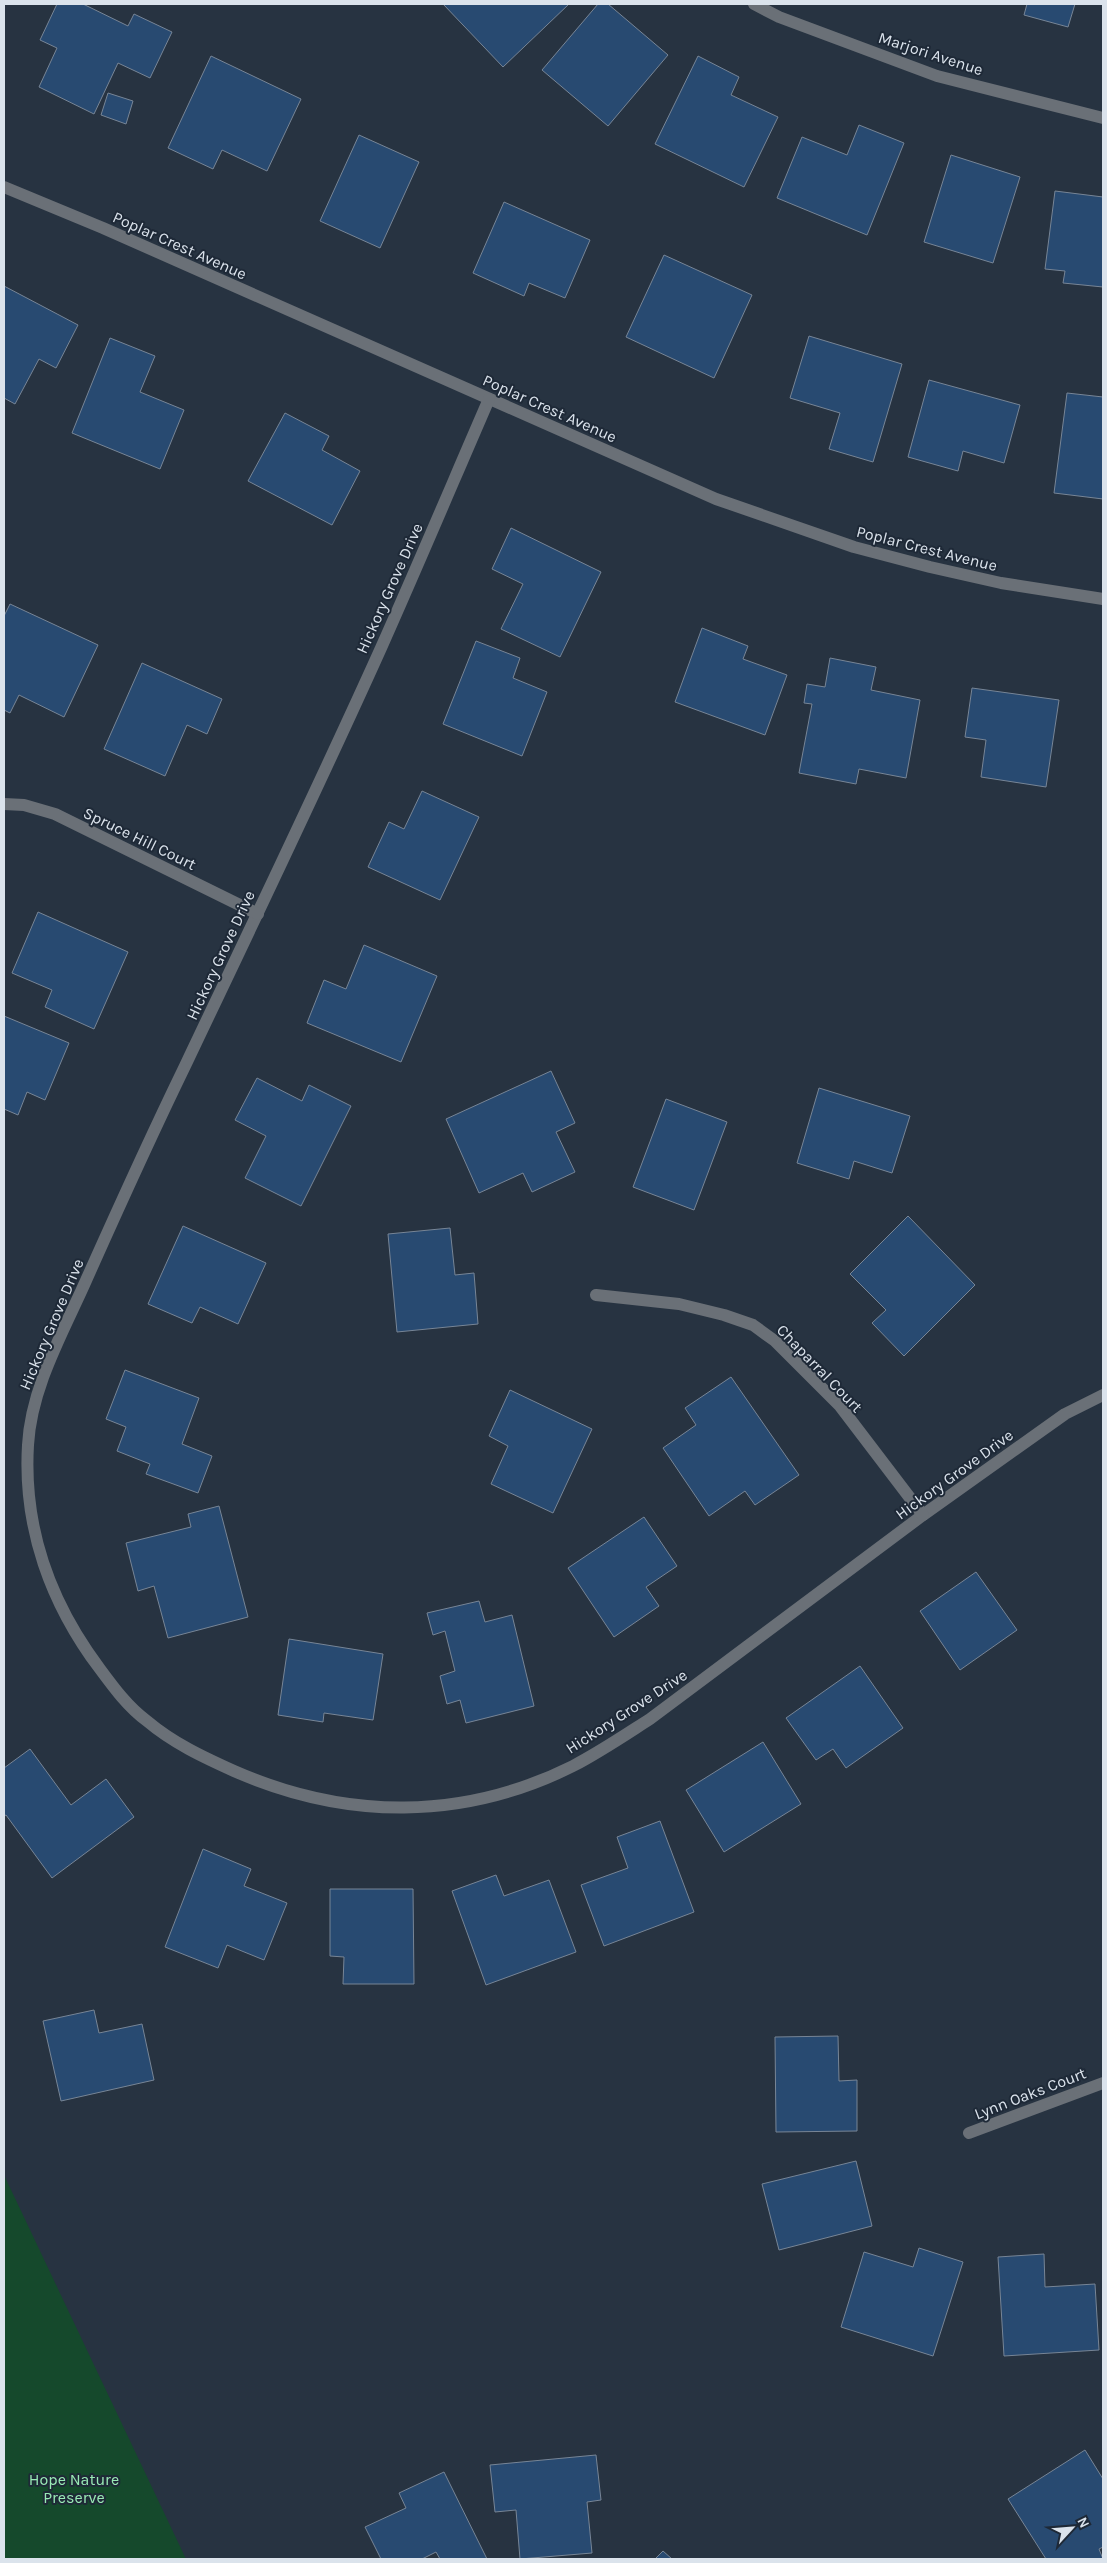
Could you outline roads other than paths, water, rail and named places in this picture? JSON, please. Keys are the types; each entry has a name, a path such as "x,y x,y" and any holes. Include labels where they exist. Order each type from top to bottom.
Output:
{"street":[{"name":"Marjori Avenue","path":"754,4 779,17 936,76 1103,118"},
{"name":"Poplar Crest Avenue","path":"4,188 103,228 716,499 854,547 1001,583 1103,599"},
{"name":"Hickory Grove Drive","path":"489,399 382,646 258,914 136,1167 46,1369 33,1410 28,1440 30,1510 37,1545 48,1578 61,1610 78,1640 117,1693 144,1720 171,1739 204,1758 268,1786 341,1804 377,1808 412,1809 448,1806 482,1799 534,1783 572,1766 658,1713 924,1515 1065,1414 1103,1395"},
{"name":"Spruce Hill Court","path":"4,804 24,805 55,814 258,914"},
{"name":"Chaparral Court","path":"596,1295 679,1304 724,1315 753,1325 775,1341 840,1406 924,1515"},
{"name":"Lynn Oaks Court","path":"969,2133 1103,2082"}],"park label":[{"name":"Hope Nature Preserve","path":"74,2488"}]}
